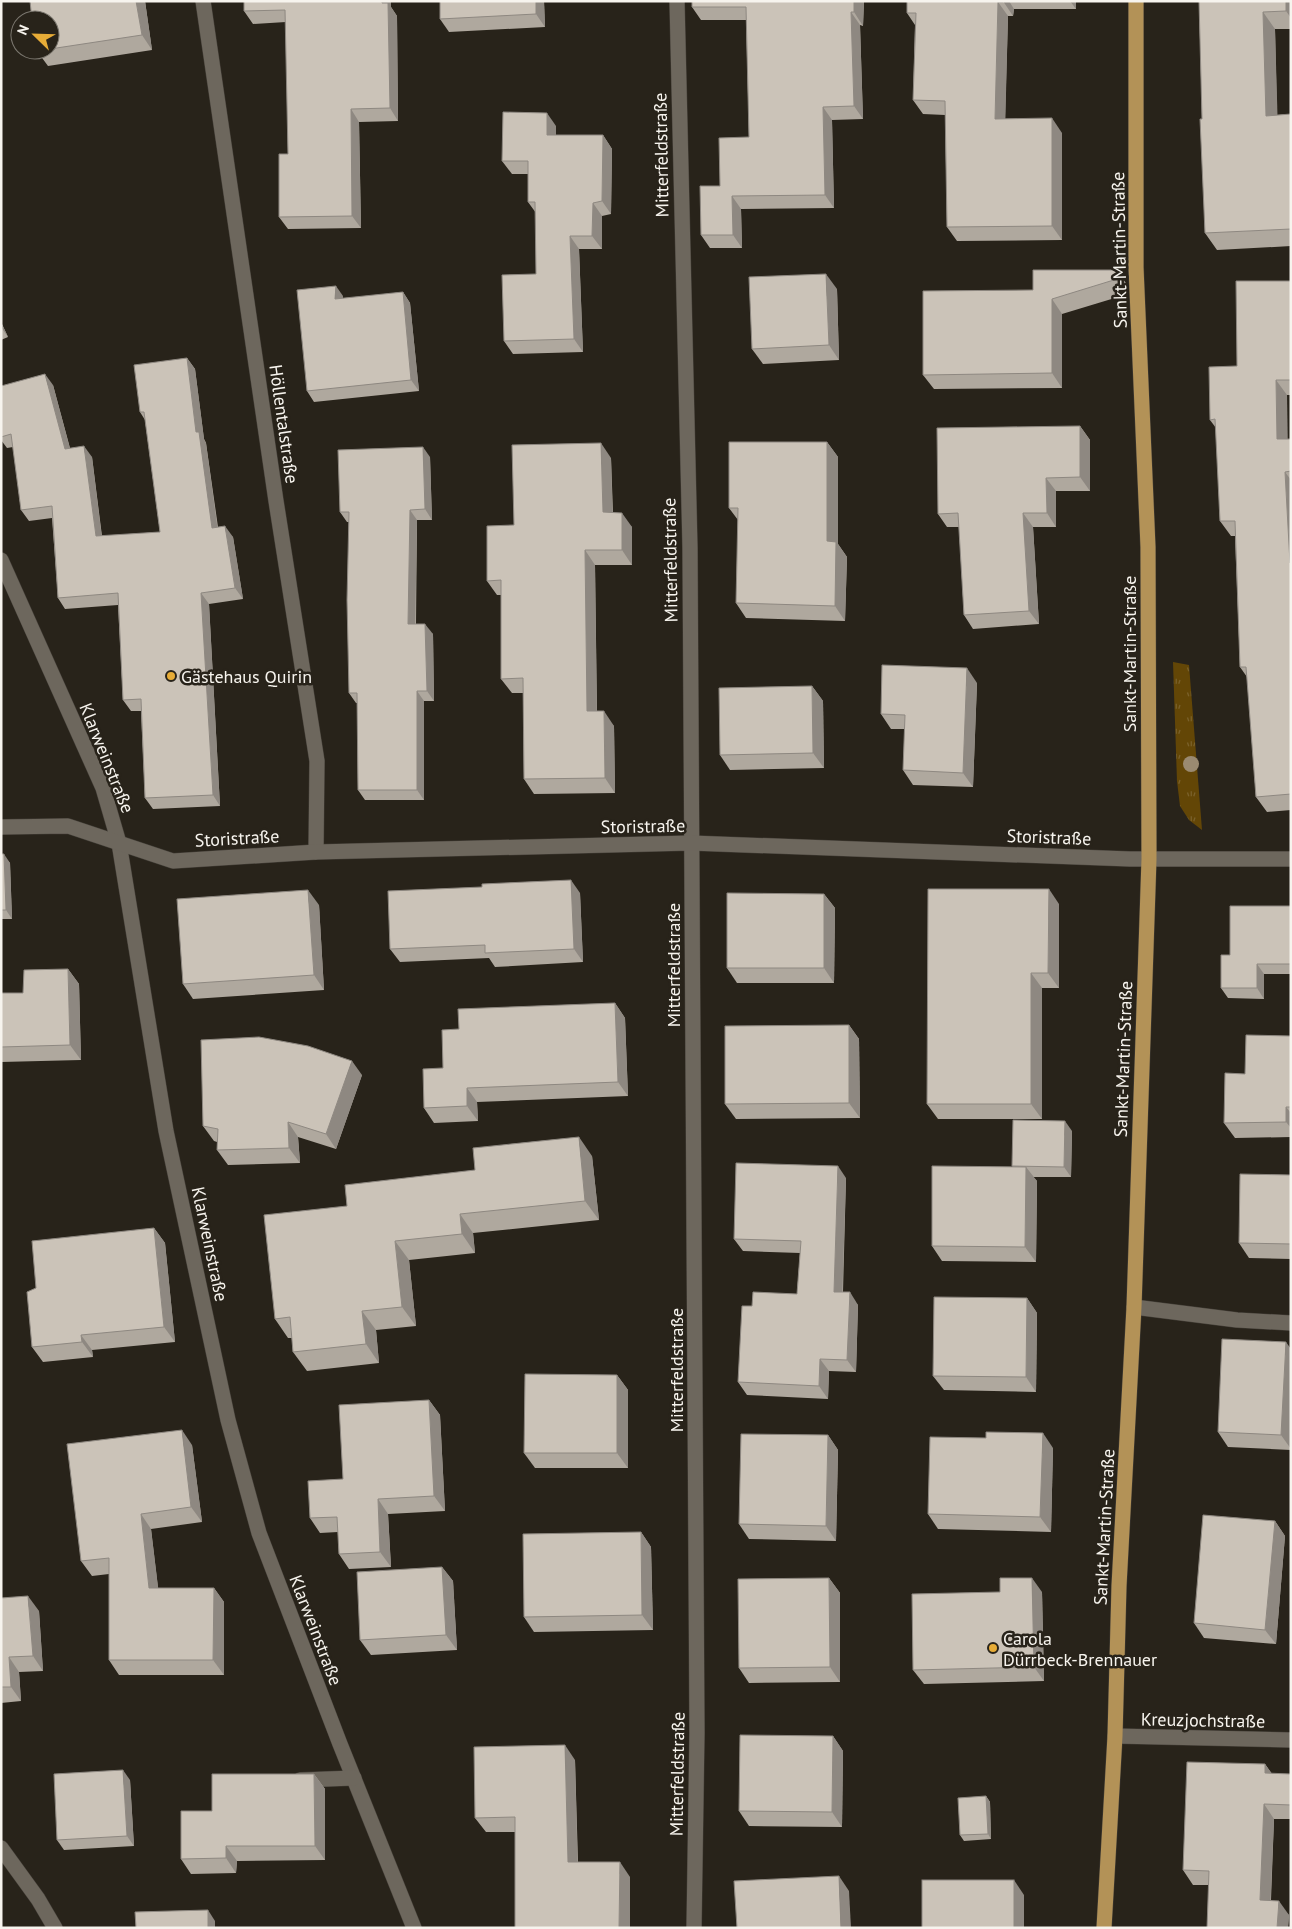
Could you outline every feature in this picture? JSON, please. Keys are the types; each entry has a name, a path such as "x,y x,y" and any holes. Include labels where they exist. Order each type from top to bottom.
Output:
{"main road":[{"name":"Sankt-Martin-Straße","path":"1104,1928 1115,1736 1119,1586 1134,1307 1149,859 1148,547 1136,266 1136,1"}],"street":[{"name":"Höllentalstraße","path":"203,1 276,502 317,761 316,852"},
{"name":"Mitterfeldstraße","path":"676,1 690,548 697,1733 694,1928"},
{"name":"Klarweinstraße","path":"1,560 103,788 119,843 166,1131 228,1420 259,1533 414,1928"},
{"name":"Storistraße","path":"1,827 68,826 173,861 316,852 691,843 1149,859 1291,859"},
{"path":"1134,1307 1237,1320 1291,1323"},
{"name":"Kreuzjochstraße","path":"1115,1736 1291,1740"},
{"path":"288,1780 354,1778"},
{"path":"1,1848 38,1900 55,1928"}],"green space":[{"path":"1173,662 1189,665 1202,830 1189,820 1180,806 1177,781"}],"building":[{"path":"30,1 136,1 142,35 60,47 60,10 31,10"},
{"path":"244,1 382,1 382,3 388,3 390,108 351,109 352,216 279,217 279,154 288,154 285,10 244,11"},
{"path":"440,1 536,1 536,14 440,19"},
{"path":"692,1 854,1 854,12 851,12 854,106 823,107 825,195 732,196 733,235 701,235 700,186 720,186 719,138 749,137 746,7 692,7"},
{"path":"907,1 1003,1 998,2 995,119 1052,118 1052,226 947,227 945,101 913,100 916,13 907,13"},
{"path":"1199,1 1286,1 1286,11 1263,12 1266,116 1291,114 1291,229 1205,233 1200,119 1202,119"},
{"path":"503,112 547,113 547,135 603,135 602,201 593,203 592,236 570,236 574,339 504,341 502,275 536,274 535,202 528,202 528,161 502,161"},
{"path":"1033,270 1117,270 1117,279 1052,299 1052,373 923,375 923,291 1033,290"},
{"path":"826,274 829,345 752,349 749,277"},
{"path":"1236,281 1291,281 1291,380 1276,380 1277,439 1291,439 1291,471 1285,472 1291,563 1291,794 1256,797 1246,667 1240,667 1235,521 1220,521 1215,419 1210,420 1209,367 1237,366"},
{"path":"336,286 335,299 403,292 411,380 307,391 297,290"},
{"path":"187,358 196,432 199,432 212,528 225,526 235,588 201,593 213,795 145,798 141,699 123,700 118,593 58,598 52,506 21,510 11,434 1,437 1,386 45,374 65,449 84,446 96,536 160,532 144,412 140,412 134,365"},
{"path":"1080,426 1080,477 1046,478 1047,513 1023,513 1029,611 964,615 958,513 938,514 937,428"},
{"path":"729,442 827,442 827,541 836,542 835,606 736,603 738,508 729,508"},
{"path":"601,443 603,512 622,513 622,550 585,550 587,711 604,711 605,778 524,779 523,678 501,679 501,580 487,581 487,526 514,525 512,445"},
{"path":"423,447 425,509 410,510 408,624 425,624 427,691 417,691 417,790 358,790 357,693 349,693 347,600 349,512 340,512 338,450"},
{"path":"882,665 967,668 963,773 903,770 905,715 881,714"},
{"path":"812,686 813,753 720,755 719,688"},
{"path":"1,854 4,854 6,910 1,910"},
{"path":"571,880 574,949 485,953 485,945 390,949 388,891 482,887 482,884"},
{"path":"928,889 1049,889 1048,973 1031,973 1031,1104 927,1104"},
{"path":"308,890 314,975 183,984 177,899"},
{"path":"727,893 824,894 824,968 727,968"},
{"path":"1230,906 1291,906 1291,964 1257,964 1257,988 1221,988 1221,955 1230,955"},
{"path":"68,969 70,1045 1,1047 1,993 23,993 24,970"},
{"path":"615,1003 618,1082 467,1088 467,1106 424,1108 423,1069 443,1068 442,1030 459,1029 458,1009"},
{"path":"849,1025 849,1103 725,1104 725,1026"},
{"path":"1246,1035 1291,1036 1291,1107 1286,1107 1286,1122 1224,1123 1225,1073 1245,1074"},
{"path":"259,1037 308,1046 352,1061 326,1134 288,1122 289,1148 217,1150 218,1129 203,1126 201,1040"},
{"path":"1013,1120 1065,1121 1064,1167 1012,1166"},
{"path":"579,1137 585,1201 460,1214 462,1234 395,1241 402,1307 362,1311 366,1344 293,1352 290,1317 275,1319 264,1215 347,1206 345,1185 475,1170 473,1148"},
{"path":"736,1163 838,1166 834,1292 850,1292 847,1360 820,1359 819,1386 738,1382 742,1306 752,1306 753,1292 797,1294 801,1241 734,1239"},
{"path":"932,1166 1026,1167 1025,1247 932,1246"},
{"path":"1240,1174 1291,1175 1291,1244 1239,1243"},
{"path":"154,1228 164,1327 81,1335 82,1342 32,1347 27,1292 36,1288 32,1241"},
{"path":"934,1297 1027,1298 1026,1377 933,1376"},
{"path":"1222,1339 1286,1342 1281,1435 1218,1432"},
{"path":"525,1374 617,1375 617,1453 524,1453"},
{"path":"429,1400 434,1496 378,1499 380,1552 339,1554 337,1517 310,1518 308,1481 343,1479 339,1405"},
{"path":"182,1430 191,1507 141,1514 149,1588 214,1588 213,1660 109,1660 109,1558 81,1561 67,1444"},
{"path":"986,1432 1043,1433 1040,1517 928,1514 930,1437 986,1438"},
{"path":"741,1434 828,1435 826,1526 739,1524"},
{"path":"1203,1515 1275,1521 1265,1630 1194,1623"},
{"path":"641,1532 642,1615 524,1617 523,1534"},
{"path":"442,1567 446,1635 360,1640 357,1572"},
{"path":"829,1578 830,1667 739,1668 738,1579"},
{"path":"1000,1578 1032,1578 1034,1667 913,1670 912,1594 1000,1592"},
{"path":"28,1596 33,1656 9,1657 11,1687 1,1687 1,1598"},
{"path":"740,1735 833,1736 832,1812 739,1811"},
{"path":"565,1745 568,1862 620,1862 619,1928 515,1928 515,1817 475,1818 474,1747"},
{"path":"1187,1762 1265,1764 1265,1773 1291,1774 1291,1805 1264,1804 1260,1900 1279,1901 1277,1928 1207,1928 1209,1871 1183,1870"},
{"path":"123,1770 127,1836 57,1840 54,1774"},
{"path":"212,1774 314,1774 315,1846 226,1846 226,1858 181,1859 181,1811 212,1811"},
{"path":"986,1796 988,1834 960,1835 958,1798"},
{"path":"839,1876 841,1928 737,1928 734,1881"},
{"path":"922,1880 1014,1880 1014,1928 922,1928"},
{"path":"208,1910 208,1928 136,1928 135,1912"}],"place":[{"name":"Gästehaus Quirin","path":"171,676"},
{"name":"Carola Dürrbeck-Brennauer","path":"993,1648"}]}
